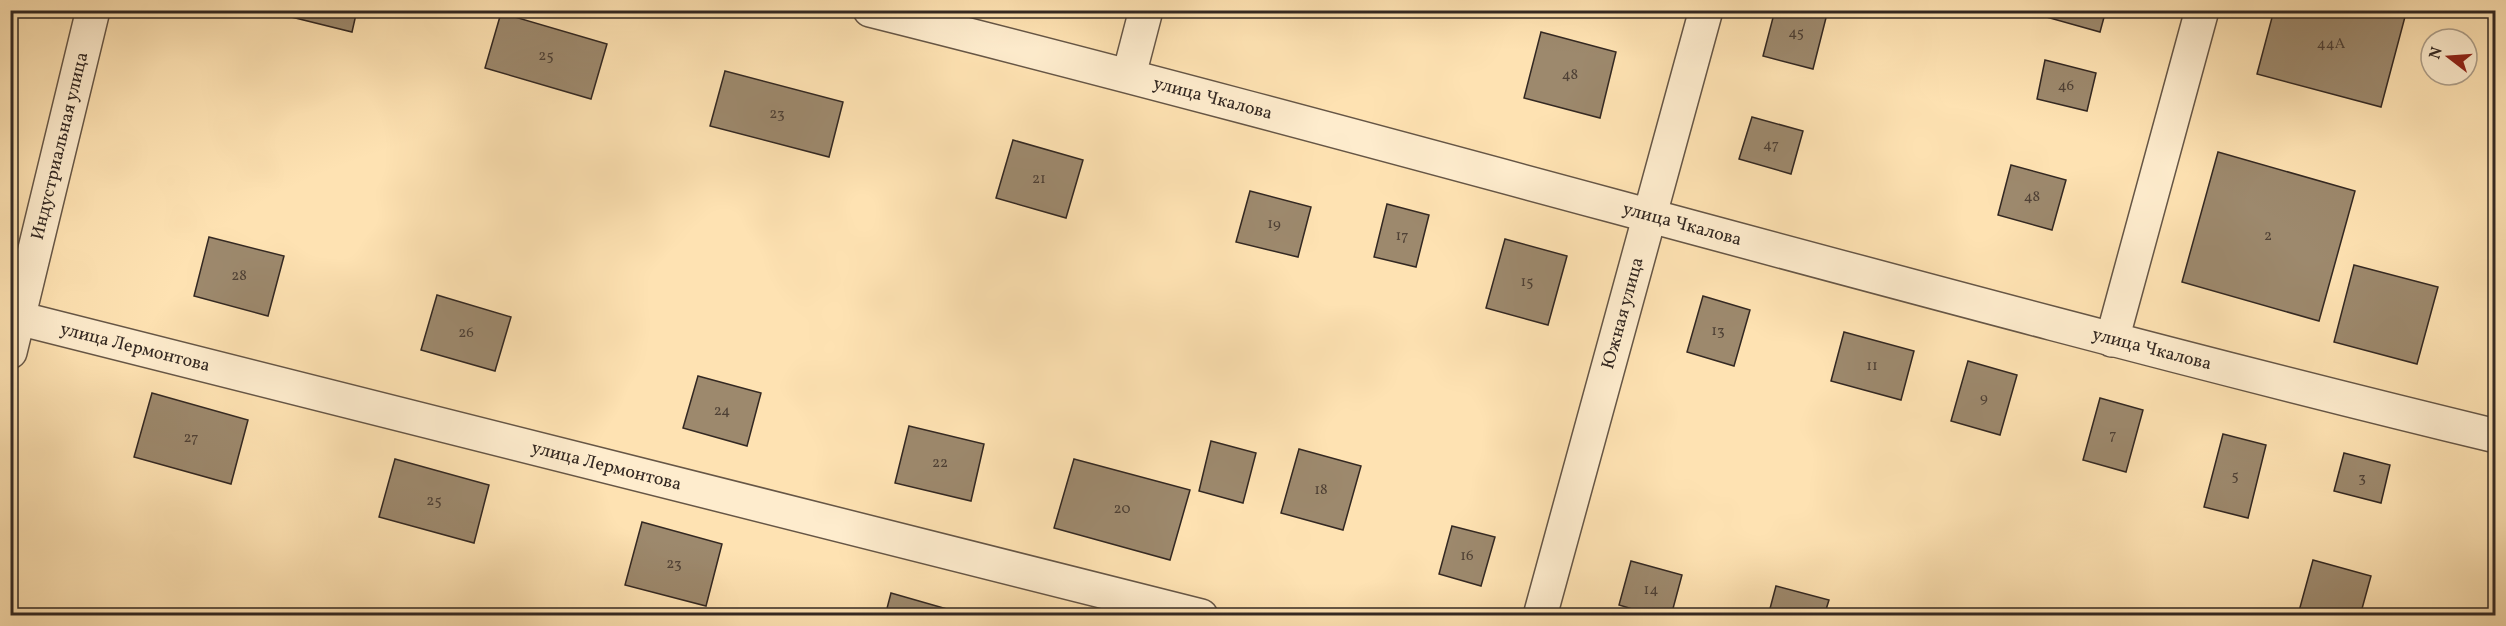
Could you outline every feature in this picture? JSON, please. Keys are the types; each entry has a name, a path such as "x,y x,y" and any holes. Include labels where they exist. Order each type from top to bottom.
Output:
{"street":[{"name":"Индустриальная улица","path":"10,352 15,317 93,10"},
{"name":"улица Чкалова","path":"870,10 1129,75 2112,340 2496,436"},
{"path":"1129,75 1146,10"},
{"name":"Южная улица","path":"1540,615 1706,10"},
{"path":"2112,340 2202,10"},
{"name":"улица Лермонтова","path":"15,317 1201,615"}],"building":[{"path":"263,10 357,10 352,32"},
{"path":"1775,10 1828,10 1813,69 1763,56"},
{"path":"2021,10 2106,10 2100,32"},
{"path":"2274,10 2396,10 2406,13 2381,107 2257,74"},
{"path":"501,13 607,44 591,99 485,68"},
{"path":"1541,32 1616,52 1600,118 1524,98"},
{"path":"2045,60 2096,73 2087,111 2037,99"},
{"path":"725,71 843,102 829,157 710,126"},
{"path":"1752,117 1803,131 1791,174 1739,159"},
{"path":"1013,140 1083,160 1066,218 996,198"},
{"path":"2218,152 2355,191 2319,321 2182,282"},
{"path":"2011,165 2066,180 2052,230 1998,215"},
{"path":"1250,191 1311,207 1298,257 1236,242"},
{"path":"1387,204 1429,215 1416,267 1374,257"},
{"path":"209,237 284,256 268,316 194,296"},
{"path":"1505,239 1567,256 1548,325 1486,308"},
{"path":"2354,265 2438,287 2417,364 2334,342"},
{"path":"437,295 511,317 495,371 421,350"},
{"path":"1703,296 1750,310 1734,366 1687,352"},
{"path":"1844,332 1914,351 1901,400 1831,381"},
{"path":"1968,361 2017,375 2000,435 1951,421"},
{"path":"698,376 761,393 747,446 683,428"},
{"path":"152,393 248,420 231,484 134,457"},
{"path":"2100,398 2143,410 2126,472 2083,460"},
{"path":"909,426 984,444 971,501 895,483"},
{"path":"2223,434 2266,445 2248,518 2204,507"},
{"path":"1211,441 1256,453 1243,503 1199,491"},
{"path":"1299,449 1361,466 1343,530 1281,513"},
{"path":"2344,453 2390,465 2381,503 2334,491"},
{"path":"395,459 489,485 474,543 379,517"},
{"path":"1074,459 1190,490 1170,560 1054,528"},
{"path":"642,522 722,544 706,606 625,585"},
{"path":"1452,526 1495,537 1481,586 1439,574"},
{"path":"2313,560 2371,576 2360,616 2314,616 2299,611"},
{"path":"1631,561 1682,575 1671,616 1656,616 1619,605"},
{"path":"1776,586 1829,600 1824,616 1768,616"},
{"path":"891,593 961,613 960,616 885,616"},
{"path":"1883,609 1908,616 1882,616"}]}
